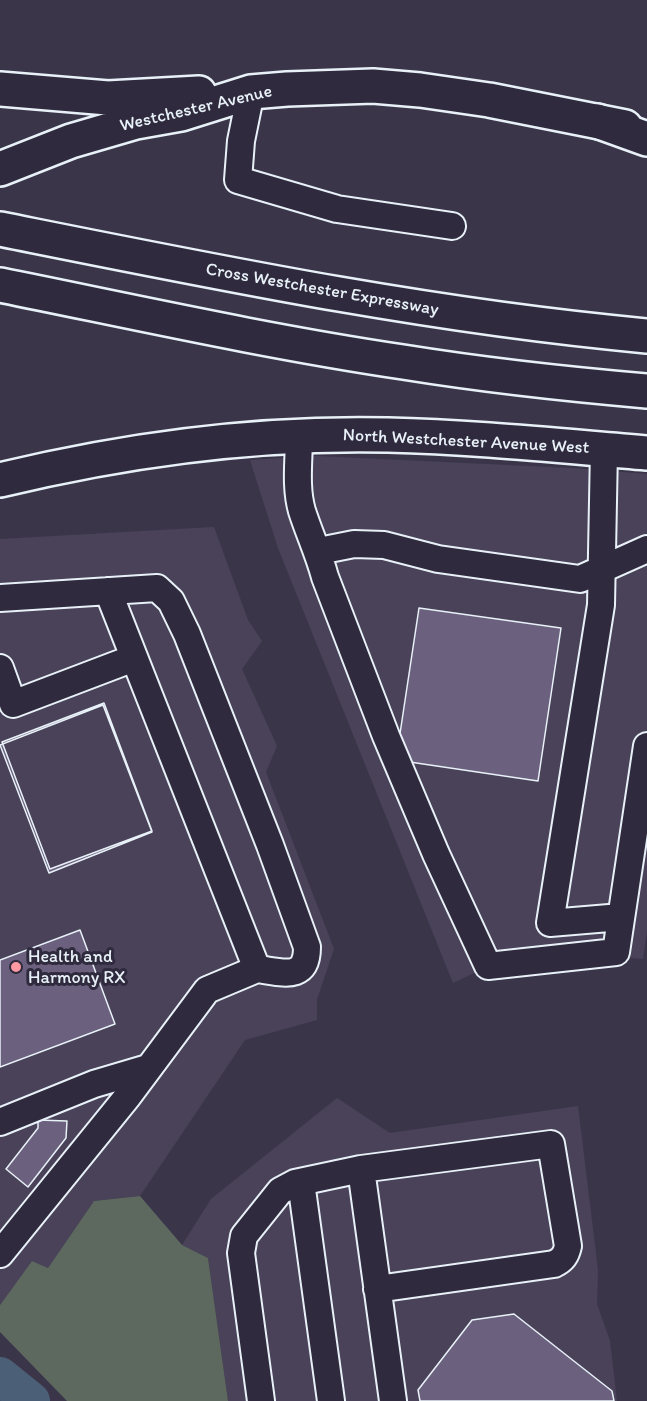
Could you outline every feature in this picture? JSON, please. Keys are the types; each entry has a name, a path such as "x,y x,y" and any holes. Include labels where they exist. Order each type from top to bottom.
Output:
{"main road":[{"name":"Westchester Avenue","path":"0,169 71,141 136,122 182,114 251,92 287,88 373,86 420,90 489,99 647,131"},
{"path":"0,89 108,98 205,92 251,92"},
{"path":"597,121 647,139"},
{"name":"Cross Westchester Expressway","path":"9,231 338,295 521,322 647,336"},
{"path":"0,285 242,334 403,362 525,379 647,391"},
{"name":"North Westchester Avenue West","path":"0,480 91,459 164,447 299,436 388,435 647,453"}],"lane":[{"path":"251,92 238,180 337,208 452,226"},
{"path":"299,436 298,489 302,509 319,551 326,577 386,736 436,854 488,966 616,952 647,746"},
{"path":"604,449 601,605 550,923 621,917"},
{"path":"319,551 354,544 384,545 438,559 580,579 647,549"},
{"path":"0,598 158,588 171,601 187,634 307,947 307,959 300,970 293,973 256,969 207,990 0,1254"},
{"path":"108,591 256,969"},
{"path":"0,668 14,704 134,658"},
{"path":"0,1122 94,1084 148,1068"},
{"path":"261,1401 241,1253 244,1236 280,1191 301,1182 361,1169 550,1144 568,1246 566,1255 554,1264 377,1289"},
{"path":"361,1169 393,1401"},
{"path":"301,1182 331,1401"}],"shaded area":[{"path":"317,456 571,468 647,474 647,931 643,959 621,957 492,976 474,973 453,983 278,548 250,460"},
{"path":"214,527 248,620 262,641 242,669 277,746 266,772 334,949 317,999 317,1020 245,1040 140,1196 94,1201 48,1268 32,1261 0,1305 0,539"},
{"path":"337,1098 390,1133 578,1106 598,1270 597,1304 610,1341 617,1401 228,1401 208,1258 182,1245 211,1199"},
{"path":"140,1196 182,1245 208,1258 228,1401 67,1401 0,1332 0,1305 32,1261 48,1268 94,1201"}],"building":[{"path":"419,608 561,628 538,781 396,760"},
{"path":"104,703 152,831 50,869 2,742"},
{"path":"103,705 152,832 49,873 0,745"},
{"path":"80,930 115,1024 0,1067 0,960"},
{"path":"38,1120 67,1121 66,1138 28,1187 6,1169 38,1128"},
{"path":"514,1314 612,1391 614,1401 420,1401 418,1390 472,1320"}],"waterway":[{"path":"0,1376 31,1401"}],"place":[{"name":"Health and Harmony RX","path":"16,967"}]}
